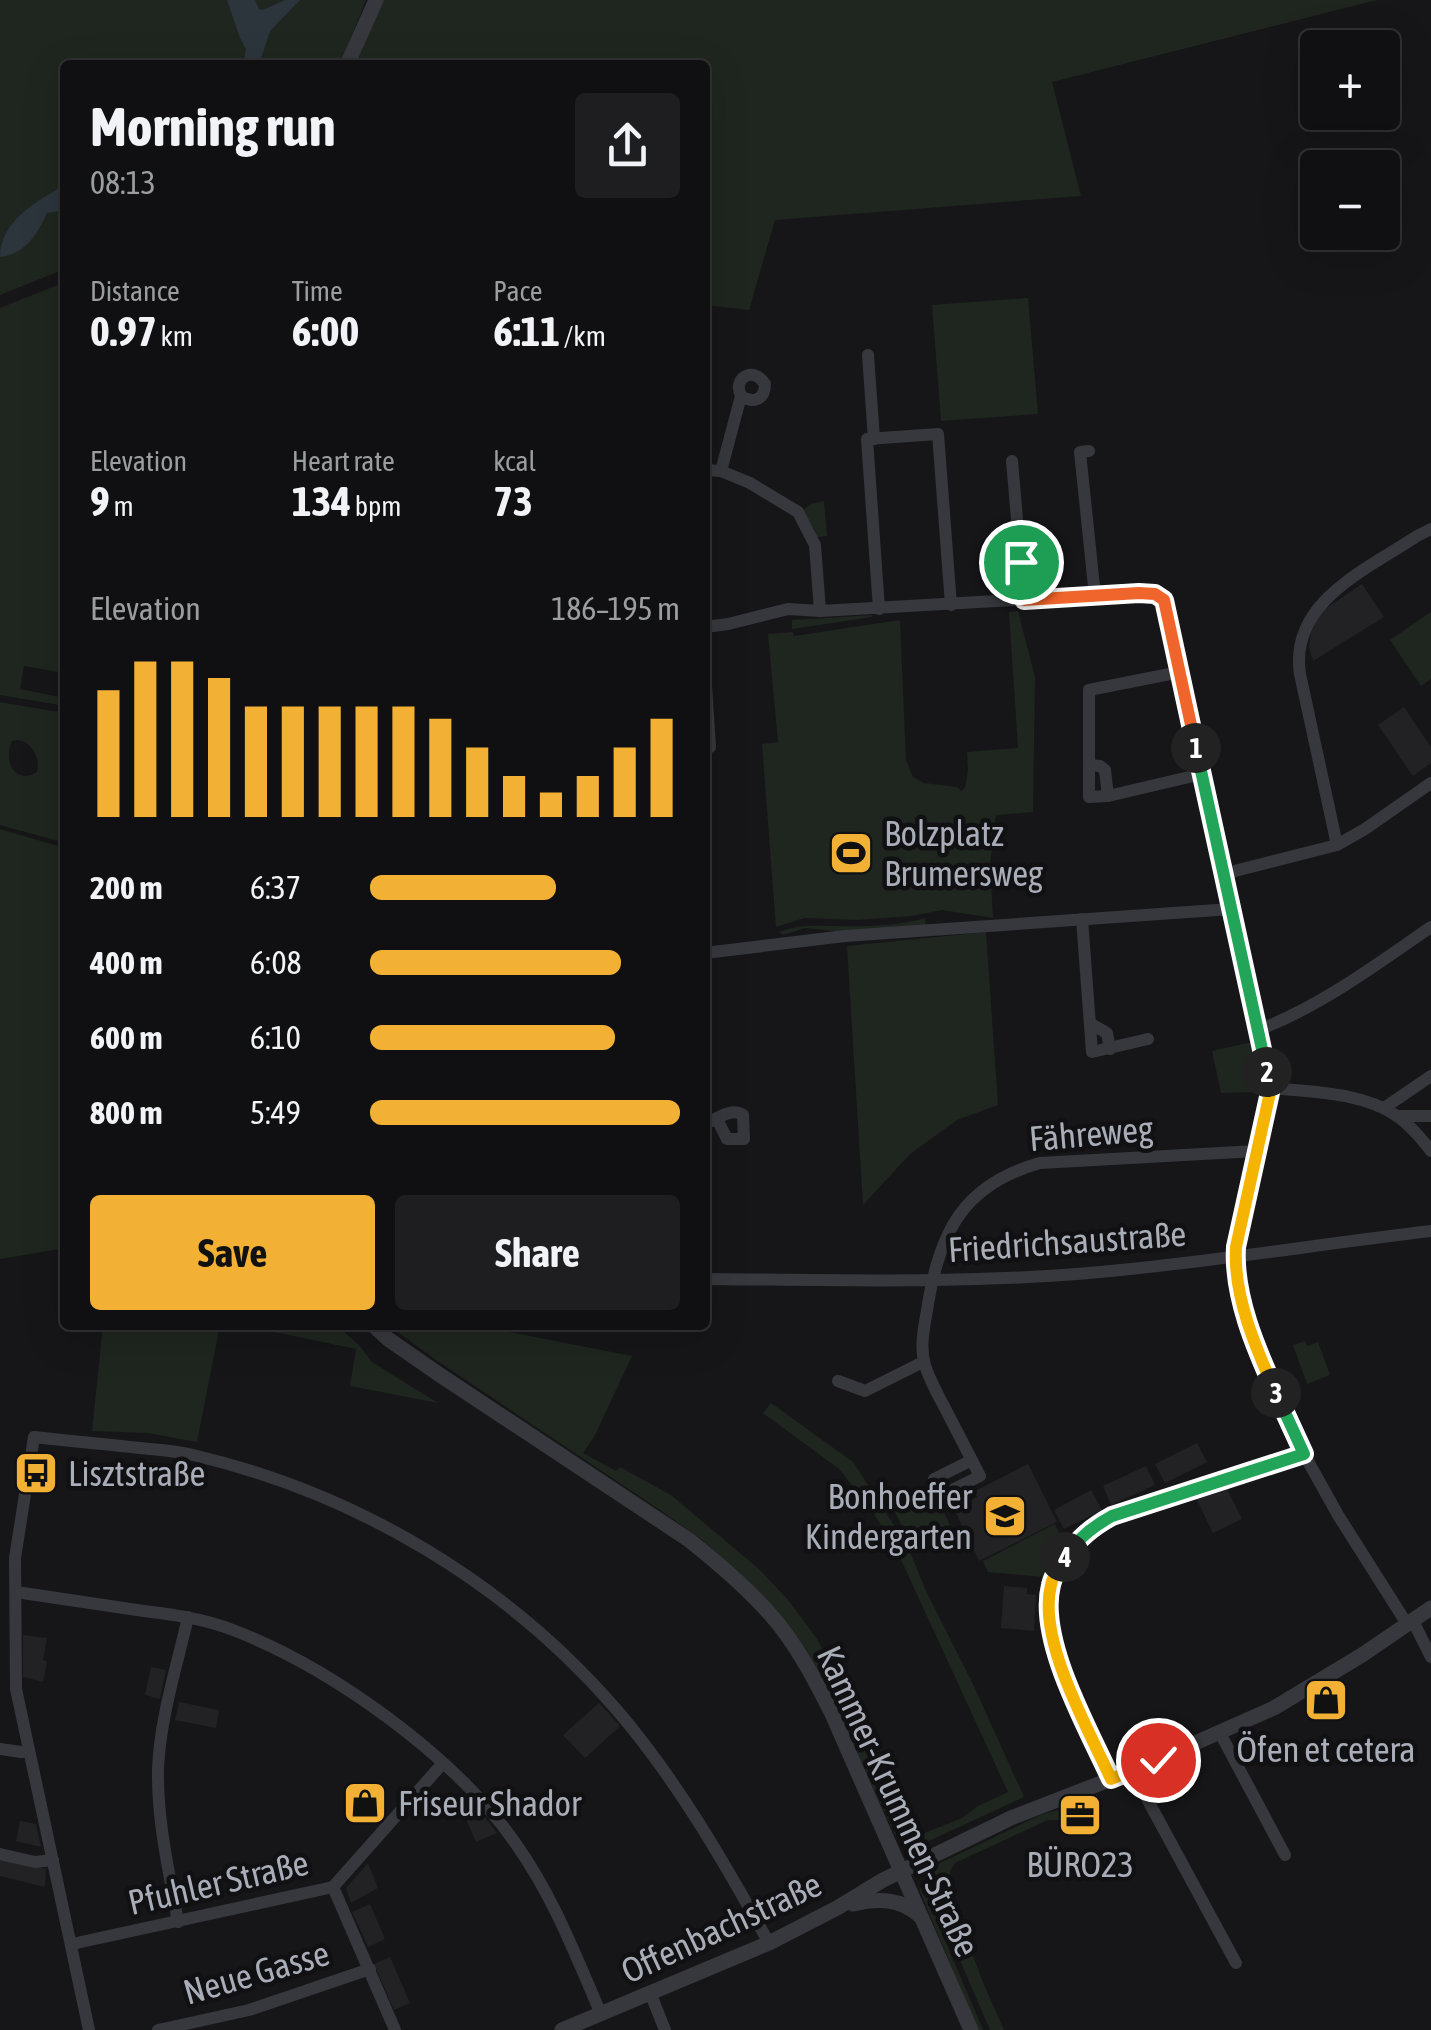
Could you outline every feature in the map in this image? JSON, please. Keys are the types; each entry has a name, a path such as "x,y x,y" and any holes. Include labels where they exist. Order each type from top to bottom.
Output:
{"street":[{"path":"348,60 376,0"},
{"path":"868,355 874,438"},
{"path":"720,471 740,396"},
{"path":"879,609 867,439 874,438 938,434 951,604"},
{"path":"1089,451 1080,452 1094,596"},
{"path":"1012,461 1024,600"},
{"path":"710,470 750,483 798,512 815,545 820,612"},
{"path":"1337,845 1302,686 1299,646 1306,624 1326,599 1431,528"},
{"path":"710,626 820,612 1139,593 1155,594 1164,600 1271,1088 1235,1258 1238,1282 1251,1331 1304,1454 1338,1515 1431,1657"},
{"path":"1180,672 1090,683 1089,797 1202,774"},
{"path":"1223,874 1337,845 1431,783"},
{"path":"710,952 774,945 803,933 845,936 1231,909"},
{"path":"1082,919 1092,1052 1148,1040"},
{"path":"1258,1030 1330,992 1431,927"},
{"path":"1384,1108 1431,1076"},
{"path":"1271,1088 1332,1094 1384,1108 1398,1116 1431,1151"},
{"path":"1398,1116 1431,1116"},
{"name":"Fähreweg","path":"923,1362 932,1280 944,1238 970,1201 1000,1178 1040,1163 1256,1151"},
{"name":"Friedrichsaustraße","path":"710,1279 932,1280 1098,1272 1431,1231"},
{"name":"Kammer-Krummen-Straße","path":"378,1330 689,1540 772,1616 816,1682 971,2030"},
{"path":"838,1381 864,1391 923,1362 972,1460"},
{"path":"89,2030 16,1689 15,1558 34,1437 190,1454 254,1471 394,1530 451,1564 501,1600 564,1655 615,1708 690,1810 769,1944"},
{"path":"1111,1779 1069,1687 1052,1638 1051,1584 1062,1562 1078,1539 1112,1516 1304,1454"},
{"path":"0,1556 15,1558"},
{"path":"16,1592 188,1617 232,1629 283,1653 404,1730 472,1790 500,1822 537,1876 571,1941 601,2014"},
{"name":"Offenbachstraße","path":"562,2030 769,1944 902,1871 1010,1818 1132,1771 1277,1707 1431,1608"},
{"path":"178,1922 162,1834 158,1767 168,1701 188,1617"},
{"path":"0,1652 15,1652"},
{"path":"1220,1733 1285,1856"},
{"path":"0,1749 28,1751"},
{"name":"Pfuhler Straße","path":"72,1944 333,1887 442,1763"},
{"path":"1132,1771 1236,1962"},
{"path":"0,1854 36,1862 53,1860"},
{"path":"333,1887 395,2030"},
{"path":"837,1908 882,1899 908,1907 926,1923"},
{"name":"Neue Gasse","path":"158,2030 249,2010 370,1969"},
{"path":"650,1994 665,2030"}],"shaded area":[{"path":"0,0 366,0 342,60 60,60 60,271 0,295"},
{"path":"227,0 255,0 263,10 285,0 300,0 270,31 261,60 244,60 246,49"},
{"path":"383,0 1377,0 1052,82 1081,196 775,220 749,310 710,306 710,60 357,60"},
{"path":"60,188 60,211 47,213 29,242 0,257 6,233 32,205"},
{"path":"60,284 60,672 24,666 20,689 60,697 60,705 0,695 0,308"},
{"path":"1028,298 1038,414 941,421 932,305"},
{"path":"824,501 827,536 817,537 802,511"},
{"path":"1362,584 1384,617 1313,661 1309,648 1311,632 1322,611"},
{"path":"1018,611 1035,677 1033,812 996,815 990,865 993,918 942,910 857,920 804,918 776,927 762,744 778,742 768,634 793,632 794,636 900,620 906,760 913,777 961,791 968,770 967,752 1018,748 1009,612"},
{"path":"1431,612 1431,679 1421,686 1390,640"},
{"path":"872,617 792,629 792,620"},
{"path":"0,702 60,712 60,842 0,825","holes":["12,741 23,741 38,762 37,772 22,776 12,769"]},
{"path":"1404,707 1431,747 1431,763 1413,776 1378,725"},
{"path":"0,829 60,847 60,1249 0,1259"},
{"path":"925,918 926,926 843,932 806,928 783,935 779,932 801,927 904,923"},
{"path":"986,932 998,1105 957,1120 910,1154 863,1205 847,946"},
{"path":"1252,1042 1259,1092 1221,1093 1212,1051"},
{"path":"102,1330 219,1330 197,1442 148,1433 92,1431"},
{"path":"265,1330 342,1330 372,1362 438,1403 350,1386 356,1349"},
{"path":"395,1330 499,1330 632,1356 583,1453 616,1471 620,1467 671,1495 759,1569 789,1601 817,1639 845,1689 912,1838 962,1818 1008,1792 897,1551 871,1509 839,1469 763,1413 771,1403 853,1462 908,1547 1024,1797 918,1846 910,1846 903,1837 897,1839 829,1694 747,1580 701,1539"},
{"path":"1305,1341 1307,1346 1318,1342 1330,1375 1307,1384 1293,1345"},
{"path":"1197,1443 1207,1462 1165,1483 1155,1464"},
{"name":"Bonhoeffer Kindergarten","path":"1028,1464 1057,1522 979,1561 954,1509 977,1497 975,1491"},
{"path":"1146,1466 1155,1485 1111,1505 1103,1486"},
{"path":"1225,1485 1242,1519 1213,1533 1195,1496"},
{"path":"932,1487 950,1525 911,1544 892,1506"},
{"path":"1091,1490 1102,1510 1064,1529 1054,1510"},
{"path":"1055,1524 1062,1539 1044,1577 988,1572 983,1561"},
{"path":"1004,1586 1027,1588 1027,1594 1036,1595 1034,1631 1001,1628"},
{"path":"23,1635 47,1638 43,1682 23,1677"},
{"path":"151,1667 166,1670 160,1699 145,1695"},
{"path":"179,1702 219,1710 216,1728 175,1720"},
{"path":"599,1703 620,1726 585,1758 563,1735"},
{"path":"1062,1809 1074,1826 1064,1820 1048,1820 955,1863 950,1871 951,1895 1004,2030 990,2030 950,1937 932,1876 940,1863 1043,1814"},
{"path":"480,1811 497,1833 476,1842 465,1817"},
{"path":"20,1821 36,1824 41,1847 16,1841"},
{"path":"0,1860 46,1869 45,1887 0,1876"},
{"path":"368,1863 378,1888 351,1903 346,1888"},
{"path":"924,1887 936,1904 944,1938 983,2030 978,2030 919,1889"},
{"path":"370,1904 385,1939 368,1947 352,1912"},
{"path":"390,1957 410,2003 394,2010 374,1964"}],"place":[{"name":"Bolzplatz Brumersweg","path":"851,853"},
{"name":"Lisztstraße","path":"36,1473"},
{"name":"Bonhoeffer Kindergarten","path":"1005,1516"},
{"name":"Öfen et cetera","path":"1326,1700"},
{"name":"Friseur Shador","path":"365,1803"},
{"name":"BÜRO23","path":"1080,1815"}],"route":[{"path":"1021,562 1024,600 1139,593 1155,594 1164,600 1271,1088 1235,1258 1251,1331 1304,1454 1112,1516 1078,1539 1051,1584 1052,1638 1069,1687 1111,1779 1158,1760"}]}
